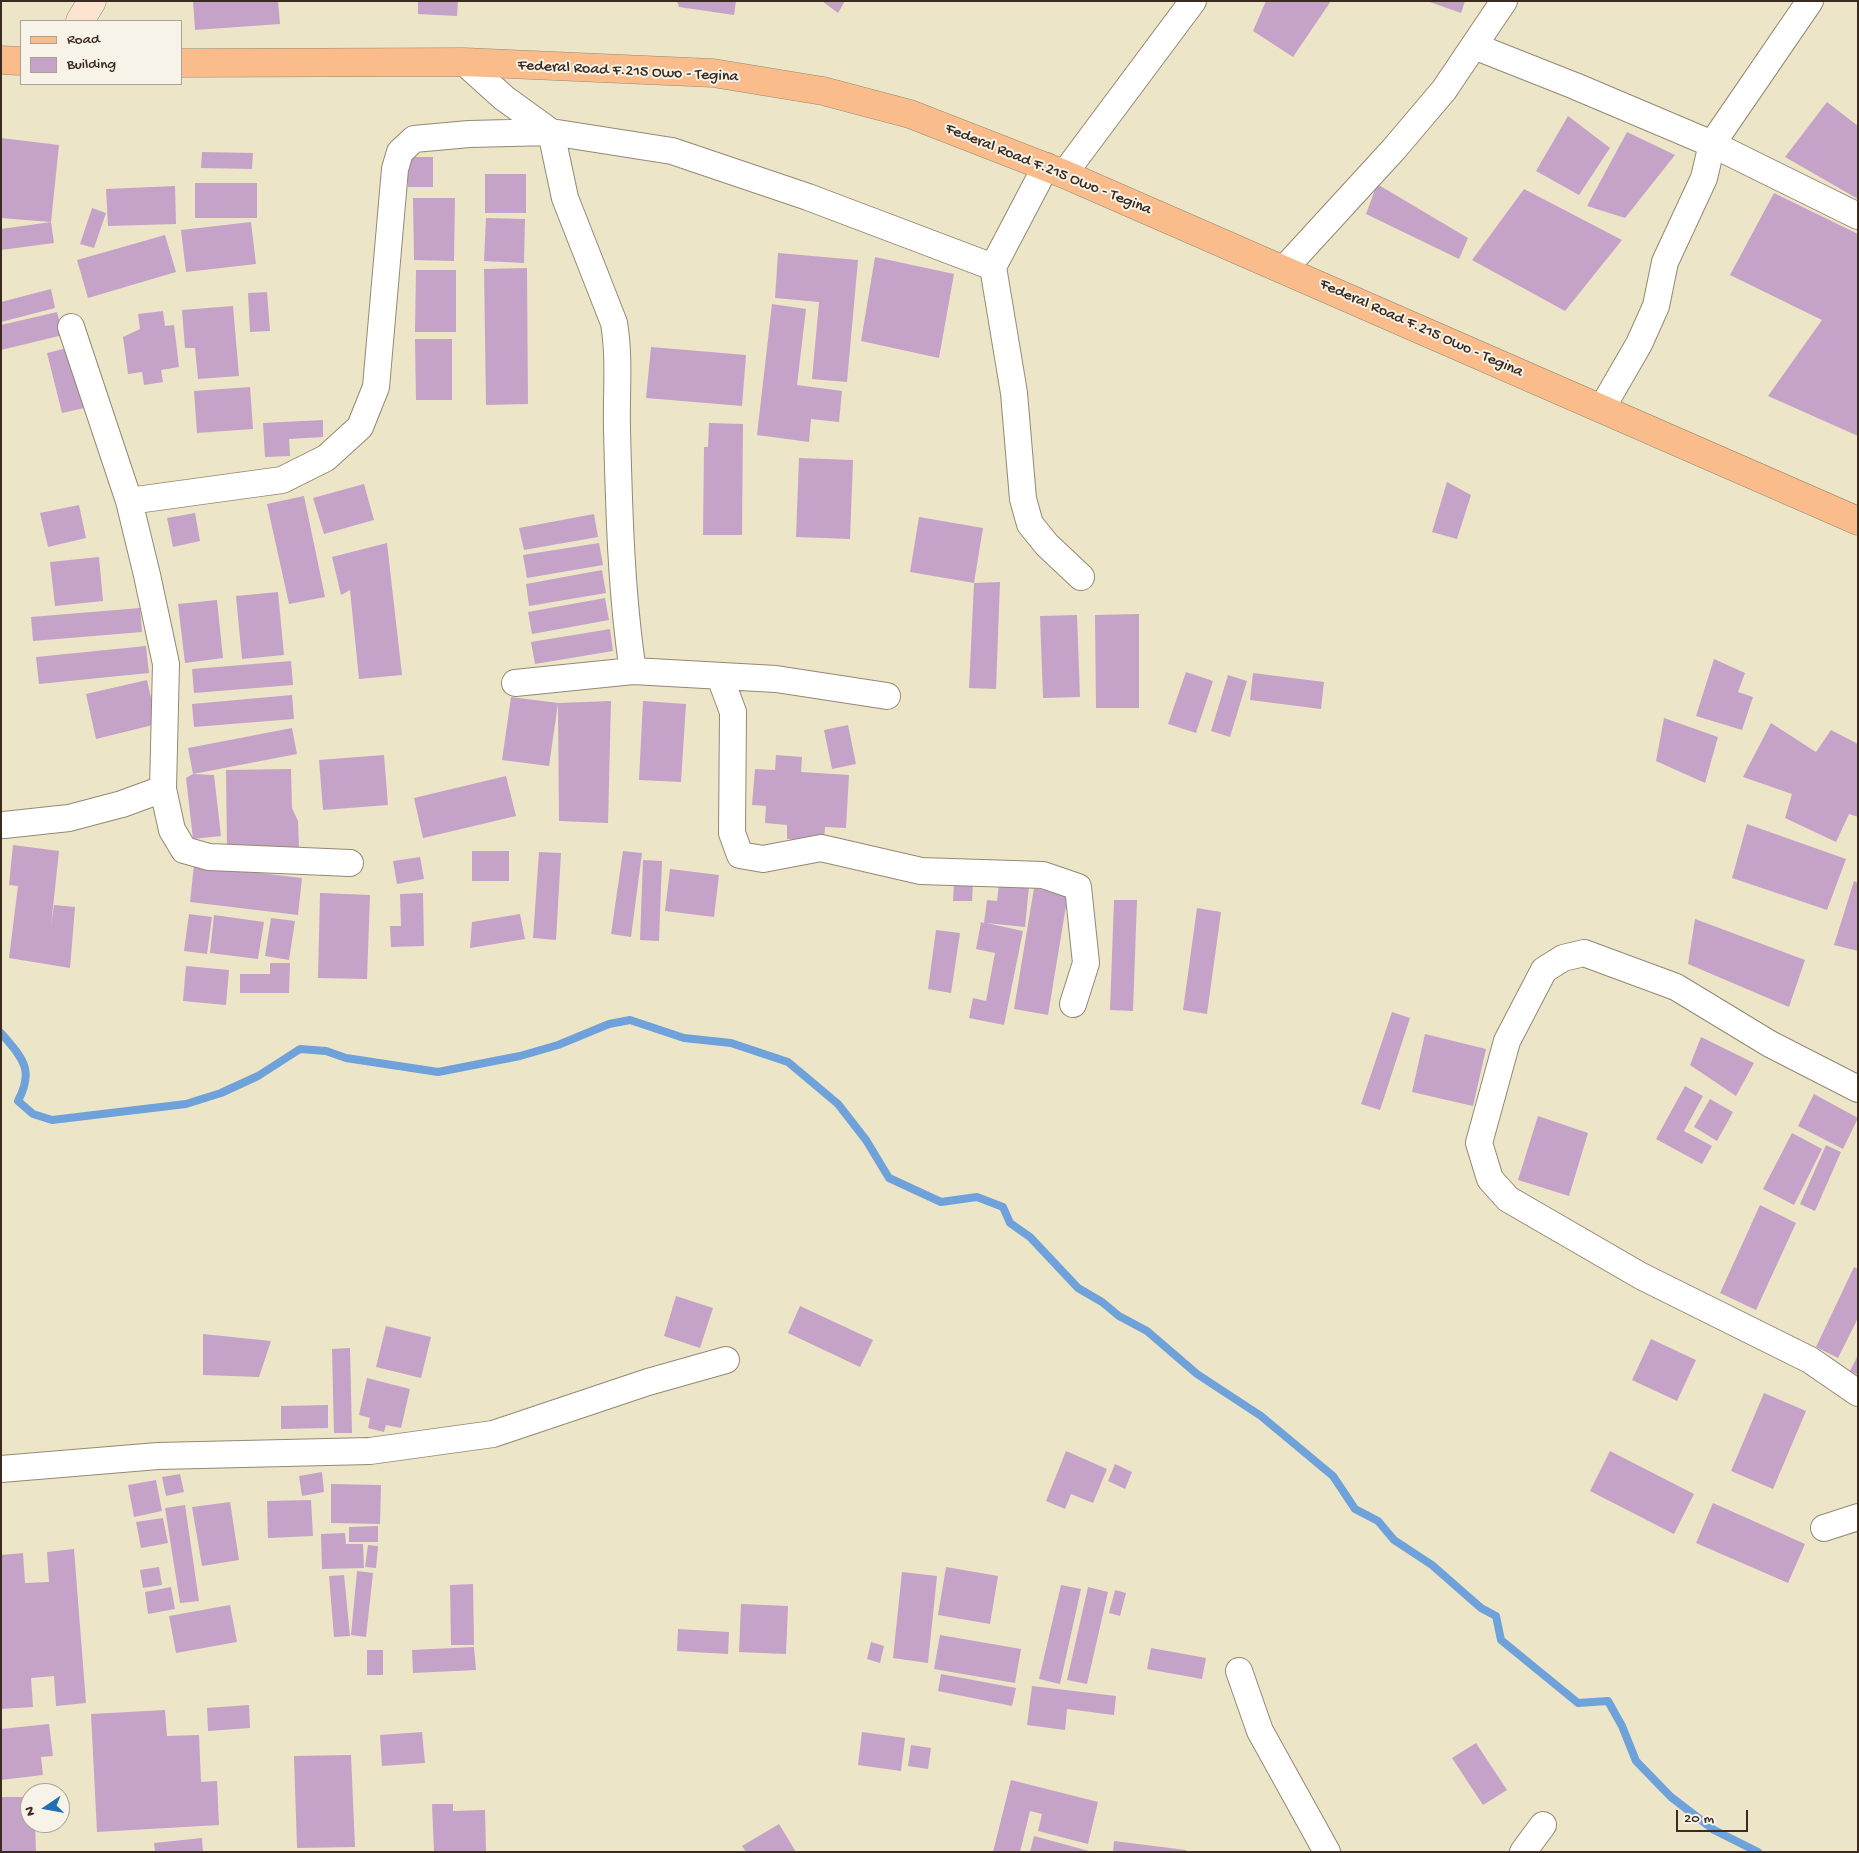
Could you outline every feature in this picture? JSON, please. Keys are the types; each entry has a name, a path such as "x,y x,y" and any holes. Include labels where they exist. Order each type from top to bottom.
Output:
{"main road":[{"path":"81,20 92,1"},
{"path":"1,60 20,61"},
{"name":"Federal Road F.215 Owo - Tegina","path":"182,63 464,62 712,73 823,91 910,114 1055,170 1858,521"}],"street":[{"path":"1081,577 1047,546 1030,524 1023,499 1014,393 993,267 1055,170 1194,1"},
{"path":"1284,269 1394,149 1444,90 1504,1"},
{"path":"1602,408 1639,344 1656,306 1665,262 1704,178 1712,144 1810,1"},
{"path":"1474,46 1712,144 1858,216"},
{"path":"464,62 504,98 550,132 565,198 614,323 618,345 617,430 626,629 633,671"},
{"path":"129,501 282,480 326,458 360,427 376,387 395,169 400,152 414,139 513,132 550,132 672,151 808,197 993,267"},
{"path":"71,328 129,501 166,664 163,790 172,830 184,850 209,858 350,864"},
{"path":"515,683 633,671 776,679 887,696"},
{"path":"720,677 733,712 732,833 740,855 763,859 821,848 921,871 1043,875 1078,888 1086,963 1072,1004"},
{"path":"4,825 69,818 122,804 163,790"},
{"path":"1858,1089 1770,1044 1676,987 1584,953 1563,958 1544,970 1507,1041 1479,1143 1490,1179 1508,1200 1641,1276 1810,1360 1858,1393"},
{"path":"1,1469 158,1456 370,1451 493,1434 648,1382 726,1360"},
{"path":"1824,1528 1858,1517"},
{"path":"1239,1671 1260,1731 1327,1852"},
{"path":"1523,1852 1542,1825"}],"building":[{"path":"193,1 278,1 280,24 195,30"},
{"path":"418,1 458,1 457,16 418,14"},
{"path":"677,1 736,1 734,15 679,7"},
{"path":"822,1 845,1 838,13"},
{"path":"1266,1 1331,1 1293,57 1253,31"},
{"path":"1427,1 1465,1 1461,13"},
{"path":"1827,102 1858,126 1858,199 1785,157"},
{"path":"1568,116 1610,148 1579,195 1536,171"},
{"path":"1627,132 1675,155 1625,218 1587,206"},
{"path":"1,138 59,145 51,222 1,218"},
{"path":"202,152 253,153 252,169 201,168"},
{"path":"408,157 433,157 433,187 408,187"},
{"path":"485,174 526,174 526,213 485,213"},
{"path":"195,183 257,183 257,218 195,218"},
{"path":"1377,184 1468,238 1459,259 1366,214"},
{"path":"175,186 176,224 108,226 106,189"},
{"path":"1524,189 1622,240 1565,311 1472,260"},
{"path":"1774,193 1858,234 1858,436 1768,396 1822,320 1730,275"},
{"path":"413,198 455,198 454,261 414,260"},
{"path":"92,208 106,213 94,248 80,244"},
{"path":"486,218 525,219 524,263 484,261"},
{"path":"51,222 54,243 1,250 1,229"},
{"path":"251,222 256,264 186,272 181,230"},
{"path":"165,235 176,272 88,298 77,260"},
{"path":"778,253 858,260 847,382 812,379 819,302 775,298"},
{"path":"875,257 954,274 939,358 861,341"},
{"path":"527,268 528,404 486,405 484,269"},
{"path":"416,270 456,270 456,332 415,332"},
{"path":"51,289 55,308 1,322 1,302"},
{"path":"267,292 270,331 250,332 248,293"},
{"path":"772,304 806,309 797,385 842,391 839,422 811,419 809,442 757,435"},
{"path":"233,306 239,376 198,379 195,348 185,348 182,310"},
{"path":"163,311 165,326 174,325 179,367 161,370 163,382 144,385 142,372 128,374 123,337 140,329 138,314"},
{"path":"57,312 63,335 1,350 1,325"},
{"path":"415,339 452,339 452,400 416,400"},
{"path":"75,346 89,407 62,413 47,353"},
{"path":"651,347 746,355 742,406 646,398"},
{"path":"250,387 253,429 197,433 194,391"},
{"path":"323,420 323,437 289,439 290,456 265,457 263,423"},
{"path":"709,423 743,424 742,535 703,535 704,447 708,447"},
{"path":"799,458 853,460 850,539 796,537"},
{"path":"1447,482 1471,495 1457,539 1432,532"},
{"path":"364,484 374,520 324,534 313,498"},
{"path":"304,496 325,597 289,604 267,504"},
{"path":"79,505 86,538 48,547 40,513"},
{"path":"195,513 200,541 173,547 167,518"},
{"path":"594,514 598,537 524,550 519,528"},
{"path":"919,517 983,528 974,583 910,572"},
{"path":"387,543 402,675 359,679 350,590 341,595 332,557"},
{"path":"599,543 603,565 527,578 523,555"},
{"path":"99,557 103,601 55,606 50,562"},
{"path":"602,570 606,593 529,606 526,584"},
{"path":"1000,582 996,689 969,688 974,583"},
{"path":"278,592 284,655 242,659 236,596"},
{"path":"605,598 609,620 532,634 528,612"},
{"path":"217,600 223,658 185,663 178,604"},
{"path":"140,608 142,632 33,641 31,617"},
{"path":"1139,614 1139,708 1096,708 1095,615"},
{"path":"1077,615 1080,697 1043,698 1040,616"},
{"path":"610,629 613,651 535,664 531,642"},
{"path":"146,646 149,673 39,684 36,657"},
{"path":"1714,659 1745,673 1738,692 1753,697 1742,730 1696,716"},
{"path":"291,661 293,685 194,693 192,669"},
{"path":"1186,672 1213,681 1196,733 1168,724"},
{"path":"1253,673 1324,682 1321,709 1250,700"},
{"path":"1228,675 1247,681 1230,737 1211,731"},
{"path":"147,680 157,724 96,739 86,694"},
{"path":"292,695 294,719 194,727 192,704"},
{"path":"511,697 558,703 549,766 502,760"},
{"path":"611,701 608,823 559,821 558,703"},
{"path":"643,701 686,704 681,782 639,780"},
{"path":"1664,718 1718,737 1705,783 1656,761"},
{"path":"1771,723 1816,752 1831,730 1858,744 1858,817 1849,814 1836,842 1785,818 1792,794 1743,777"},
{"path":"848,725 856,764 832,769 824,730"},
{"path":"292,728 297,754 193,774 188,748"},
{"path":"384,755 388,805 323,810 319,760"},
{"path":"776,755 802,757 801,772 849,775 846,828 825,827 824,841 787,839 787,825 765,823 766,806 752,805 755,769 775,770"},
{"path":"291,769 292,808 298,821 299,847 227,848 226,770"},
{"path":"193,774 214,775 221,836 193,839 186,778"},
{"path":"506,776 516,816 423,838 414,798"},
{"path":"1747,824 1846,859 1827,910 1732,878"},
{"path":"13,845 59,851 51,926 54,905 75,907 70,968 9,958 18,886 9,885"},
{"path":"472,851 509,851 509,881 472,881"},
{"path":"623,851 642,853 631,937 611,934"},
{"path":"539,852 561,853 556,940 533,938"},
{"path":"420,857 424,879 397,884 393,861"},
{"path":"643,860 662,861 659,941 640,940"},
{"path":"194,865 302,878 298,915 190,902"},
{"path":"670,869 719,875 714,917 665,911"},
{"path":"1854,881 1858,883 1858,951 1834,945"},
{"path":"954,883 973,883 972,901 953,901"},
{"path":"999,884 1029,887 1025,927 986,923 1023,931 1004,1025 969,1018 973,998 986,1001 995,953 976,949 981,922 984,923 987,900 997,901"},
{"path":"1034,888 1068,894 1048,1015 1014,1009"},
{"path":"320,893 370,895 367,979 318,978"},
{"path":"423,893 424,946 391,947 390,926 401,926 400,894"},
{"path":"1114,900 1137,900 1133,1011 1110,1010"},
{"path":"1197,908 1221,912 1207,1014 1183,1010"},
{"path":"189,914 212,917 207,954 184,951"},
{"path":"520,914 525,939 470,948 472,922"},
{"path":"214,915 264,922 258,959 210,953"},
{"path":"271,918 295,921 289,960 265,956"},
{"path":"1695,919 1805,960 1789,1007 1688,964"},
{"path":"936,930 960,933 951,993 928,989"},
{"path":"270,963 290,963 289,993 240,993 240,974 270,974"},
{"path":"186,966 229,970 226,1005 183,1001"},
{"path":"1392,1012 1410,1018 1380,1110 1361,1104"},
{"path":"1425,1034 1486,1049 1473,1106 1412,1092"},
{"path":"1701,1037 1754,1063 1736,1096 1690,1065"},
{"path":"1685,1086 1703,1096 1684,1131 1712,1146 1702,1164 1656,1139"},
{"path":"1814,1094 1858,1118 1843,1149 1798,1126"},
{"path":"1710,1099 1733,1112 1717,1141 1694,1127"},
{"path":"1538,1116 1588,1133 1569,1196 1518,1180"},
{"path":"1792,1133 1822,1149 1794,1205 1763,1189"},
{"path":"1826,1145 1841,1152 1815,1211 1800,1204"},
{"path":"1760,1205 1796,1223 1756,1310 1720,1293"},
{"path":"1854,1267 1858,1269 1858,1318 1838,1358 1816,1347"},
{"path":"676,1296 713,1308 700,1348 664,1336"},
{"path":"800,1306 873,1340 860,1367 788,1333"},
{"path":"386,1326 431,1337 421,1378 376,1367"},
{"path":"203,1334 271,1341 259,1377 203,1375"},
{"path":"1651,1339 1696,1360 1677,1401 1632,1380"},
{"path":"350,1348 352,1433 334,1433 332,1349"},
{"path":"1858,1355 1858,1375 1850,1371"},
{"path":"367,1378 410,1389 401,1428 386,1425 384,1432 368,1428 370,1418 359,1415"},
{"path":"1764,1393 1806,1411 1773,1489 1731,1471"},
{"path":"328,1405 328,1428 281,1429 281,1406"},
{"path":"1066,1451 1107,1469 1093,1503 1071,1494 1065,1509 1046,1501"},
{"path":"1610,1451 1694,1494 1674,1534 1590,1491"},
{"path":"1115,1464 1132,1472 1125,1489 1108,1481"},
{"path":"322,1472 324,1492 302,1496 299,1476"},
{"path":"180,1474 184,1492 166,1496 162,1477"},
{"path":"156,1480 162,1511 134,1517 128,1485"},
{"path":"331,1484 381,1485 380,1524 331,1523"},
{"path":"311,1500 313,1536 268,1538 267,1501"},
{"path":"230,1502 239,1560 202,1566 192,1507"},
{"path":"1713,1503 1805,1544 1788,1583 1696,1543"},
{"path":"185,1505 199,1601 180,1603 165,1508"},
{"path":"163,1518 168,1543 141,1548 136,1522"},
{"path":"378,1526 378,1542 349,1542 349,1527"},
{"path":"345,1533 346,1544 363,1544 364,1568 322,1569 321,1534"},
{"path":"368,1545 378,1546 376,1568 365,1567"},
{"path":"74,1549 86,1703 56,1706 54,1676 31,1678 33,1707 1,1709 1,1555 23,1553 25,1583 49,1582 47,1552"},
{"path":"159,1567 162,1585 143,1588 140,1570"},
{"path":"946,1567 998,1576 990,1624 938,1615"},
{"path":"357,1571 373,1573 366,1637 351,1635"},
{"path":"902,1572 937,1576 928,1663 893,1658"},
{"path":"344,1575 350,1636 334,1637 329,1576"},
{"path":"473,1584 474,1645 451,1645 450,1585"},
{"path":"1061,1585 1081,1589 1060,1684 1039,1679"},
{"path":"171,1587 175,1609 148,1614 145,1592"},
{"path":"1088,1587 1108,1592 1087,1684 1067,1680"},
{"path":"1115,1590 1126,1593 1120,1616 1109,1613"},
{"path":"741,1604 788,1606 786,1654 739,1652"},
{"path":"230,1605 237,1642 176,1653 169,1616"},
{"path":"678,1629 729,1632 728,1654 677,1651"},
{"path":"940,1635 1021,1649 1015,1683 934,1669"},
{"path":"871,1642 884,1646 880,1663 867,1659"},
{"path":"474,1647 476,1670 413,1673 412,1650"},
{"path":"1151,1648 1206,1658 1202,1679 1147,1669"},
{"path":"367,1650 383,1650 383,1675 367,1675"},
{"path":"941,1674 1016,1688 1012,1706 938,1691"},
{"path":"1032,1686 1116,1696 1114,1715 1067,1709 1065,1730 1027,1725"},
{"path":"249,1705 250,1728 208,1731 207,1708"},
{"path":"165,1710 167,1736 199,1735 201,1782 217,1781 219,1825 97,1832 91,1714"},
{"path":"49,1724 53,1756 41,1757 43,1775 1,1780 1,1729"},
{"path":"422,1732 425,1763 382,1766 380,1735"},
{"path":"862,1732 905,1738 901,1771 858,1765"},
{"path":"1476,1743 1507,1790 1483,1805 1452,1758"},
{"path":"911,1745 931,1748 928,1769 908,1766"},
{"path":"351,1755 355,1847 297,1848 294,1756"},
{"path":"1011,1780 1098,1802 1088,1844 1038,1831 1042,1814 1030,1811 1020,1852 993,1852"},
{"path":"1,1797 20,1797 20,1833 35,1833 36,1852 1,1852"},
{"path":"432,1804 453,1804 453,1811 485,1810 486,1852 434,1852"},
{"path":"779,1824 796,1852 746,1852 742,1846"},
{"path":"1034,1836 1089,1851 1030,1852"},
{"path":"202,1838 203,1852 155,1852 154,1843"},
{"path":"1114,1841 1186,1850 1186,1852 1113,1852"}],"waterway":[{"path":"1,1033 24,1064 25,1080 18,1101 33,1114 52,1120 186,1104 221,1093 258,1076 300,1049 326,1051 346,1058 438,1072 520,1056 558,1045 609,1024 630,1020 684,1038 731,1043 788,1062 838,1104 866,1140 889,1178 941,1202 977,1197 1003,1207 1010,1223 1030,1237 1078,1288 1102,1302 1119,1316 1147,1331 1197,1374 1261,1416 1333,1476 1355,1509 1378,1521 1394,1540 1432,1565 1481,1608 1496,1616 1501,1640 1578,1703 1608,1701 1622,1726 1636,1761 1671,1797 1714,1830 1758,1852"}]}
